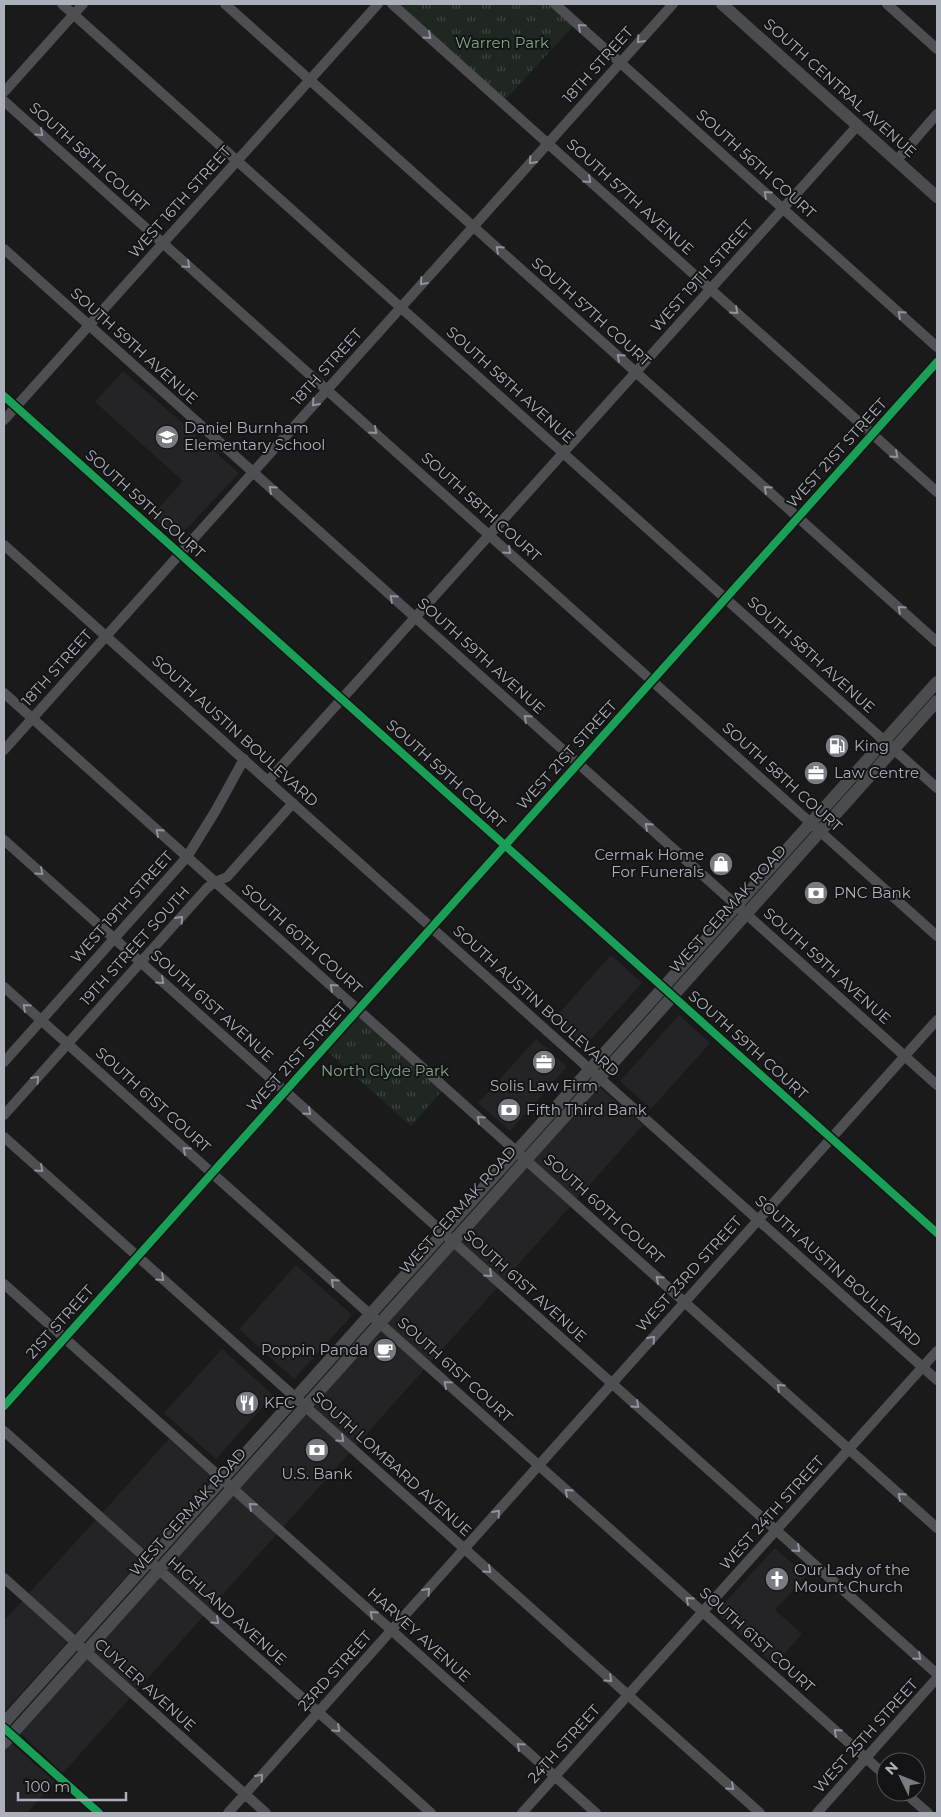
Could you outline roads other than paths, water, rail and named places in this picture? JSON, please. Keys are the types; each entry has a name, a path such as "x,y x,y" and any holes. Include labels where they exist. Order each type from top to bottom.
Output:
{"main road":[{"name":"SOUTH CENTRAL AVENUE","path":"722,4 937,197"},
{"name":"WEST CERMAK ROAD","path":"6,1735 86,1651 222,1479 300,1402 375,1319 889,745 937,682"},
{"name":"WEST CERMAK ROAD","path":"889,745 937,701"},
{"name":"WEST CERMAK ROAD","path":"4,1723 76,1642 232,1488 300,1402"}],"street":[{"name":"SOUTH 58TH AVENUE","path":"62,4 937,788"},
{"path":"4,92 83,4"},
{"name":"SOUTH 57TH COURT","path":"225,4 937,642"},
{"name":"WEST 16TH STREET","path":"4,420 378,4"},
{"name":"SOUTH 57TH AVENUE","path":"392,4 937,492"},
{"name":"SOUTH 56TH COURT","path":"555,4 937,347"},
{"name":"18TH STREET","path":"4,750 673,4"},
{"path":"887,4 937,49"},
{"name":"SOUTH 58TH COURT","path":"4,101 937,936"},
{"path":"896,160 937,114"},
{"name":"WEST 19TH STREET","path":"268,781 858,126"},
{"name":"SOUTH 59TH AVENUE","path":"4,249 937,1085"},
{"name":"WEST 21ST STREET","path":"138,1256 937,362"},
{"name":"SOUTH 59TH COURT","path":"4,396 937,1233"},
{"name":"SOUTH AUSTIN BOULEVARD","path":"4,545 937,1380"},
{"name":"SOUTH 60TH COURT","path":"4,693 937,1528"},
{"name":"WEST 19TH STREET","path":"4,1062 187,857 244,759"},
{"name":"19TH STREET SOUTH","path":"4,1115 215,882 227,878 293,803"},
{"name":"SOUTH 61ST AVENUE","path":"4,840 937,1674"},
{"name":"SOUTH 61ST COURT","path":"4,987 876,1767"},
{"name":"WEST 23RD STREET","path":"464,1549 937,1020"},
{"name":"SOUTH LOMBARD AVENUE","path":"4,1137 760,1813"},
{"name":"21ST STREET","path":"4,1406 138,1256"},
{"name":"HARVEY AVENUE","path":"4,1284 596,1813"},
{"name":"WEST 24TH STREET","path":"628,1696 937,1350"},
{"name":"HIGHLAND AVENUE","path":"4,1432 431,1813"},
{"name":"23RD STREET","path":"228,1813 464,1549"},
{"name":"CUYLER AVENUE","path":"4,1578 266,1813"},
{"name":"WEST 25TH STREET","path":"817,1813 937,1678"},
{"name":"24TH STREET","path":"522,1813 628,1696"},
{"path":"6,1735 99,1813"},
{"path":"915,1802 928,1813"}],"place":[{"name":"Daniel Burnham Elementary School","path":"167,437"},
{"name":"King","path":"837,746"},
{"name":"Law Centre","path":"816,773"},
{"name":"Cermak Home For Funerals","path":"721,864"},
{"name":"PNC Bank","path":"816,893"},
{"name":"Solis Law Firm","path":"544,1062"},
{"name":"Fifth Third Bank","path":"509,1110"},
{"name":"Poppin Panda","path":"385,1350"},
{"name":"KFC","path":"247,1403"},
{"name":"U.S. Bank","path":"317,1450"},
{"name":"Our Lady of the Mount Church","path":"777,1579"}],"park label":[{"name":"Warren Park","path":"502,43"},
{"name":"North Clyde Park","path":"385,1071"}]}
